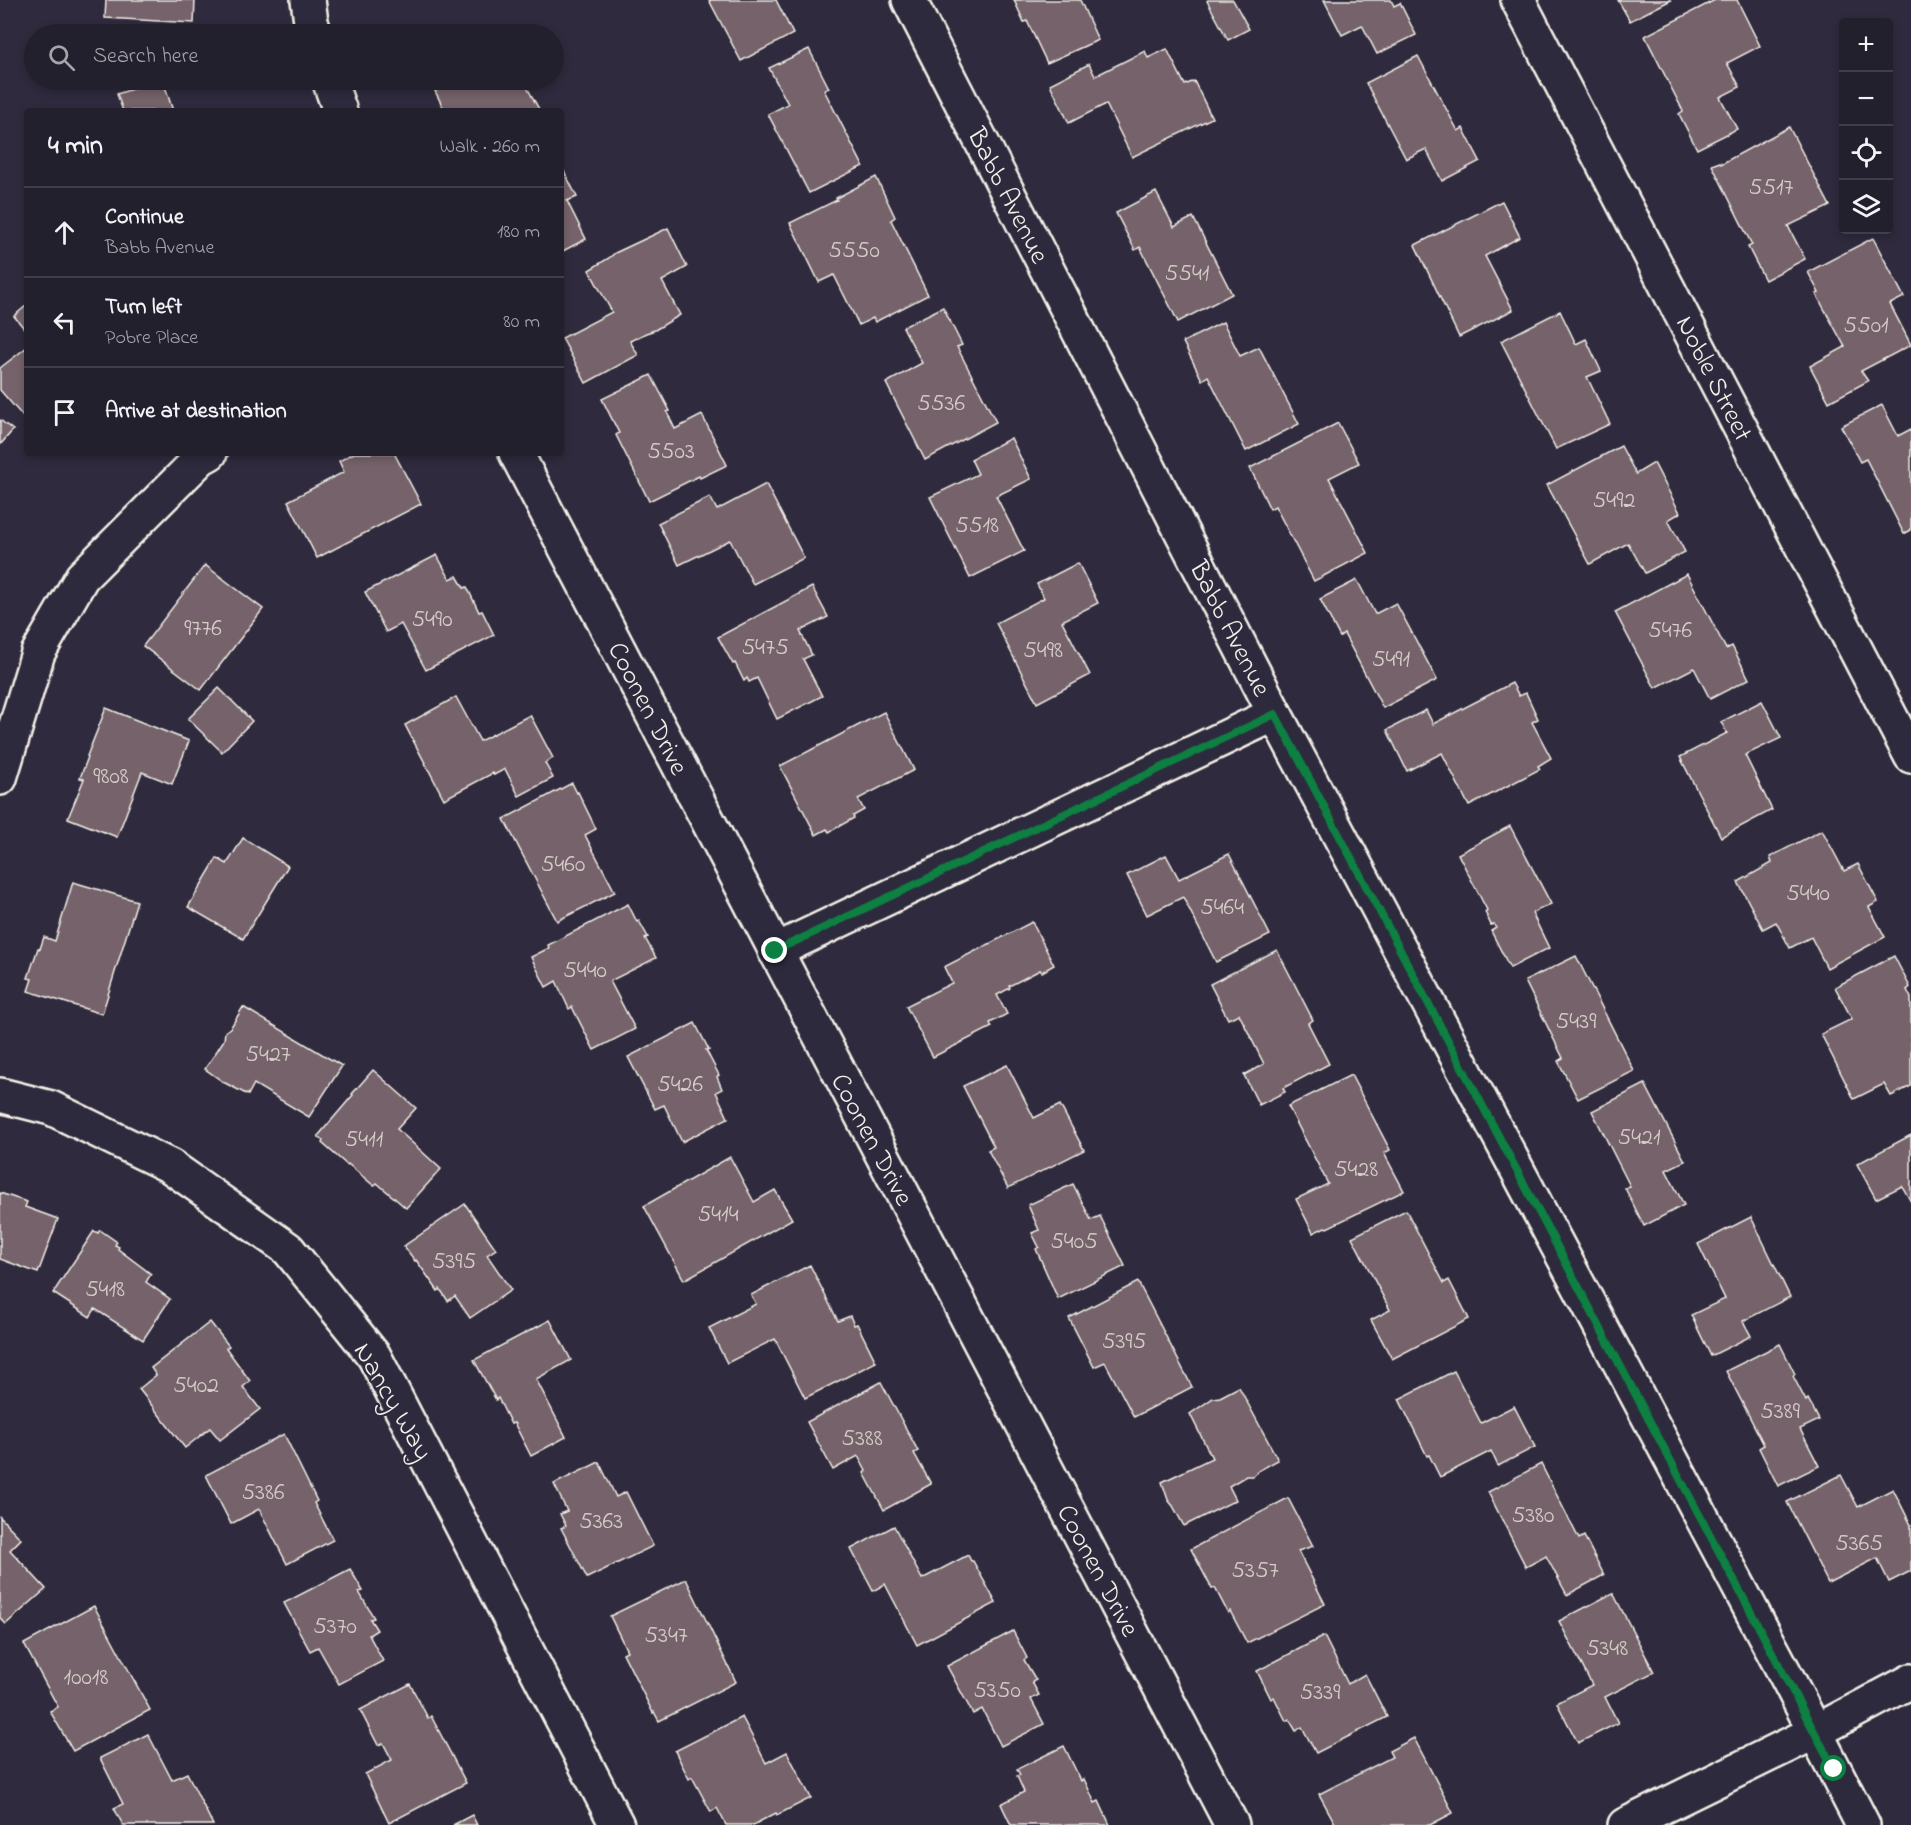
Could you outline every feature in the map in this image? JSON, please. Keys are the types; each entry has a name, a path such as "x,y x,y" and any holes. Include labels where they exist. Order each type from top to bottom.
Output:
{"street":[{"path":"308,0 311,24"},
{"name":"Babb Avenue","path":"909,0 1275,714 1863,1825"},
{"name":"Noble Street","path":"1518,0 1911,756"},
{"path":"333,90 339,108"},
{"path":"0,778 38,653 82,577 205,456"},
{"name":"Coonen Drive","path":"518,456 1232,1825"},
{"path":"775,951 1275,714"},
{"name":"Nancy Way","path":"0,1095 51,1108 170,1166 288,1249 374,1356 617,1825"},
{"path":"1625,1825 1815,1732 1911,1681"}],"building":[{"path":"106,0 195,0 194,23 105,18"},
{"path":"709,0 776,0 793,34 741,61"},
{"path":"1014,0 1080,0 1098,40 1047,63"},
{"path":"1208,0 1233,0 1249,29 1228,40"},
{"path":"1324,0 1391,0 1394,6 1400,3 1416,35 1377,54 1362,25 1342,35"},
{"path":"1618,0 1671,0 1630,21"},
{"path":"1715,0 1737,0 1760,46 1727,63 1740,87 1720,97 1737,129 1697,149 1679,114 1683,111 1645,36"},
{"path":"809,49 829,88 824,90 863,166 809,193 768,114 788,104 769,68"},
{"path":"1167,49 1185,85 1194,81 1212,118 1132,157 1106,104 1069,123 1050,84 1089,64 1095,76 1145,51 1148,58"},
{"path":"1418,56 1458,131 1463,128 1480,161 1442,181 1426,149 1406,159 1366,83"},
{"path":"129,90 166,90 172,108 122,108 117,94"},
{"path":"528,90 538,108 444,108 435,91"},
{"path":"1789,127 1830,206 1788,226 1805,259 1765,280 1748,247 1752,245 1712,165 1720,162 1721,164"},
{"path":"564,171 577,197 567,201 586,239 564,250"},
{"path":"876,177 895,217 891,220 928,295 875,322 873,318 859,325 834,275 819,282 790,223 837,200 836,198"},
{"path":"1156,192 1174,227 1193,217 1232,294 1178,322 1140,247 1135,250 1116,213"},
{"path":"1502,201 1520,237 1485,256 1513,310 1459,337 1415,245"},
{"path":"668,228 687,267 662,281 680,315 630,341 638,355 586,383 564,342 564,337 612,312 589,270 615,253"},
{"path":"1873,238 1904,297 1890,304 1911,345 1861,371 1868,381 1829,402 1810,366 1845,347 1816,294 1819,293 1808,272"},
{"path":"943,307 962,345 957,347 996,422 925,460 886,383 922,363 903,327"},
{"path":"24,308 24,328 14,316"},
{"path":"1560,311 1576,344 1586,339 1601,371 1587,377 1610,424 1556,449 1501,341"},
{"path":"1223,322 1240,356 1259,347 1299,424 1246,451 1208,376 1202,380 1183,342"},
{"path":"24,349 24,418 0,390 0,368"},
{"path":"651,375 670,411 667,412 675,429 702,415 727,465 649,501 616,435 619,433 602,399"},
{"path":"1882,405 1898,436 1911,429 1911,530 1904,534 1866,459 1860,462 1841,426"},
{"path":"0,420 13,430 0,445"},
{"path":"1338,423 1359,463 1329,478 1368,553 1314,581 1275,506 1270,509 1250,468"},
{"path":"1011,438 1031,479 996,496 1024,551 970,578 930,497 978,474 971,459"},
{"path":"1621,446 1636,474 1654,463 1680,513 1668,520 1685,552 1645,573 1628,543 1590,564 1547,485"},
{"path":"348,456 396,456 421,504 317,558 288,501 344,472 339,461"},
{"path":"766,484 804,558 753,584 730,540 679,565 658,523 710,497 717,510"},
{"path":"437,555 450,579 457,576 464,588 467,587 494,635 426,670 401,624 386,632 365,592"},
{"path":"1078,563 1098,603 1062,621 1090,675 1037,703 996,623 1044,598 1037,584"},
{"path":"205,565 263,609 201,690 143,646"},
{"path":"1687,574 1726,649 1732,646 1749,679 1710,699 1694,668 1655,688 1615,612"},
{"path":"1357,580 1375,614 1396,603 1437,680 1383,708 1344,634 1340,637 1320,599"},
{"path":"812,587 828,617 800,631 812,655 803,659 822,696 777,719 757,678 749,682 747,678 744,681 718,637"},
{"path":"1512,683 1519,696 1526,693 1538,719 1532,722 1551,758 1538,766 1540,769 1469,806 1442,753 1407,771 1387,730 1426,710 1433,724"},
{"path":"219,688 252,721 222,752 188,719"},
{"path":"456,697 480,741 530,715 553,758 545,763 553,778 519,796 505,769 444,799 405,725"},
{"path":"1762,701 1781,738 1745,755 1772,810 1721,837 1680,757 1727,733 1721,722"},
{"path":"106,708 189,741 172,784 142,772 117,837 68,818 84,779 80,778"},
{"path":"884,712 914,770 858,799 864,810 853,816 854,818 829,832 827,829 816,835 780,766"},
{"path":"572,783 596,829 585,835 615,892 557,921 504,819"},
{"path":"1510,826 1551,904 1532,913 1549,948 1510,968 1491,931 1496,928 1494,924 1491,925 1485,912 1487,910 1458,854"},
{"path":"1822,830 1844,871 1858,864 1878,902 1869,907 1885,937 1827,968 1811,937 1790,948 1776,922 1763,929 1738,882 1772,863 1770,857"},
{"path":"243,838 288,866 243,939 188,907 217,858 227,864"},
{"path":"1229,854 1270,935 1216,962 1183,897 1147,915 1127,875 1166,855 1179,879"},
{"path":"73,882 137,901 102,1014 28,991 32,979 28,978 38,948 40,949 44,937 55,941"},
{"path":"628,904 648,937 645,938 656,958 610,981 635,1029 594,1050 572,1007 569,1009 556,981 546,987 531,957 549,948 548,945"},
{"path":"1032,922 1054,965 1009,986 1010,988 997,995 1007,1014 990,1023 992,1027 933,1057 906,1006 952,983 944,967"},
{"path":"1277,950 1313,1020 1308,1023 1329,1064 1283,1088 1285,1092 1259,1105 1244,1075 1264,1064 1239,1014 1228,1019 1210,984"},
{"path":"1576,956 1634,1071 1578,1099 1558,1061 1563,1058 1525,981"},
{"path":"1894,956 1910,987 1907,990 1911,998 1911,1086 1891,1096 1884,1084 1854,1099 1821,1034 1852,1019 1835,987"},
{"path":"243,1007 342,1066 309,1117 254,1084 248,1095 205,1069 224,1040 225,1032 231,1027"},
{"path":"695,1023 719,1075 717,1077 722,1089 716,1092 728,1118 682,1142 664,1105 655,1109 628,1057"},
{"path":"1007,1065 1034,1118 1060,1105 1084,1150 1008,1188 988,1150 994,1147 963,1086"},
{"path":"373,1070 416,1108 397,1129 441,1169 406,1208 377,1183 374,1186 347,1165 322,1143 323,1141 318,1136"},
{"path":"1351,1075 1390,1150 1384,1153 1404,1191 1313,1233 1296,1199 1328,1184 1288,1106"},
{"path":"1645,1084 1685,1161 1666,1170 1684,1205 1644,1226 1625,1188 1630,1186 1592,1111"},
{"path":"1911,1135 1911,1202 1902,1186 1876,1199 1857,1164"},
{"path":"730,1157 754,1202 775,1190 792,1219 684,1280 644,1206"},
{"path":"1073,1184 1091,1220 1100,1216 1125,1266 1058,1299 1036,1249 1039,1247 1032,1233 1039,1230 1028,1205"},
{"path":"0,1193 27,1202 25,1207 58,1219 38,1273 0,1259"},
{"path":"465,1204 496,1249 487,1255 511,1290 470,1318 455,1296 448,1301 440,1289 438,1291 404,1246"},
{"path":"1406,1210 1444,1283 1449,1280 1469,1319 1392,1359 1371,1320 1390,1310 1352,1237"},
{"path":"1751,1217 1790,1297 1743,1321 1751,1336 1711,1356 1691,1315 1725,1299 1698,1244"},
{"path":"100,1230 117,1242 115,1245 119,1247 118,1249 151,1274 146,1282 170,1299 143,1340 95,1309 90,1317 53,1293 94,1231 98,1233"},
{"path":"810,1265 838,1321 850,1316 854,1325 857,1324 876,1362 805,1398 775,1339 727,1363 709,1328 756,1304 751,1295"},
{"path":"1138,1282 1192,1387 1134,1417 1105,1362 1094,1367 1069,1318"},
{"path":"550,1320 571,1360 536,1379 566,1437 531,1456 514,1423 511,1424 474,1360"},
{"path":"210,1322 229,1346 226,1348 250,1381 243,1387 260,1409 220,1440 210,1428 185,1448 139,1389 156,1375 151,1368"},
{"path":"1780,1344 1795,1374 1793,1376 1819,1420 1800,1429 1819,1466 1778,1486 1759,1448 1764,1445 1726,1371"},
{"path":"1454,1371 1481,1423 1514,1406 1535,1447 1498,1466 1491,1451 1440,1477 1399,1399"},
{"path":"881,1382 918,1451 914,1453 931,1484 884,1510 864,1473 866,1471 858,1456 833,1470 807,1422"},
{"path":"1239,1387 1278,1460 1253,1476 1246,1476 1229,1486 1236,1500 1184,1526 1168,1500 1162,1482 1212,1458 1190,1414 1213,1398 1220,1397"},
{"path":"284,1434 317,1501 314,1503 333,1540 287,1564 259,1509 231,1524 206,1475"},
{"path":"599,1462 616,1497 626,1492 653,1546 587,1578 561,1528 566,1526 560,1514 567,1511 554,1484"},
{"path":"1541,1464 1579,1539 1584,1536 1604,1575 1567,1595 1546,1556 1526,1567 1488,1492"},
{"path":"1841,1475 1858,1507 1893,1489 1911,1525 1911,1571 1889,1582 1877,1558 1828,1583 1787,1502"},
{"path":"1288,1498 1313,1546 1298,1551 1325,1604 1247,1643 1230,1611 1228,1613 1215,1588 1212,1589 1191,1549"},
{"path":"0,1517 21,1539 10,1550 46,1589 6,1624 0,1618"},
{"path":"894,1526 922,1579 968,1555 996,1603 917,1645 885,1584 873,1591 851,1549"},
{"path":"350,1569 363,1591 359,1592 374,1618 370,1619 377,1630 369,1635 383,1661 339,1684 318,1647 310,1651 284,1603"},
{"path":"686,1579 736,1682 659,1721 623,1653 627,1651 610,1616"},
{"path":"1613,1593 1654,1672 1605,1697 1618,1723 1578,1743 1557,1703 1592,1685 1559,1621"},
{"path":"94,1606 150,1710 73,1751 50,1711 58,1707 24,1644"},
{"path":"1013,1631 1027,1658 1024,1660 1036,1680 1032,1682 1039,1695 1031,1699 1044,1724 1001,1746 982,1709 973,1714 947,1666"},
{"path":"1324,1636 1348,1684 1365,1674 1387,1717 1316,1753 1302,1727 1296,1731 1289,1719 1286,1721 1274,1697 1271,1699 1257,1671"},
{"path":"410,1684 428,1718 431,1716 466,1783 389,1823 365,1774 392,1760 383,1743 378,1745 360,1710"},
{"path":"742,1717 766,1763 787,1752 811,1798 753,1825 726,1825 717,1808 711,1812 692,1777 689,1779 675,1751"},
{"path":"148,1734 172,1780 187,1773 213,1825 123,1825 114,1808 123,1804 100,1758"},
{"path":"1414,1738 1453,1813 1430,1825 1336,1825 1319,1794 1392,1757 1389,1751"},
{"path":"1064,1746 1081,1781 1084,1779 1095,1803 1099,1801 1110,1825 1011,1825 1001,1804 1024,1792 1017,1776 1020,1775 1017,1769"},
{"path":"472,1815 477,1825 453,1825"}],"route":[{"path":"775,951 1275,714 1834,1769"}]}
